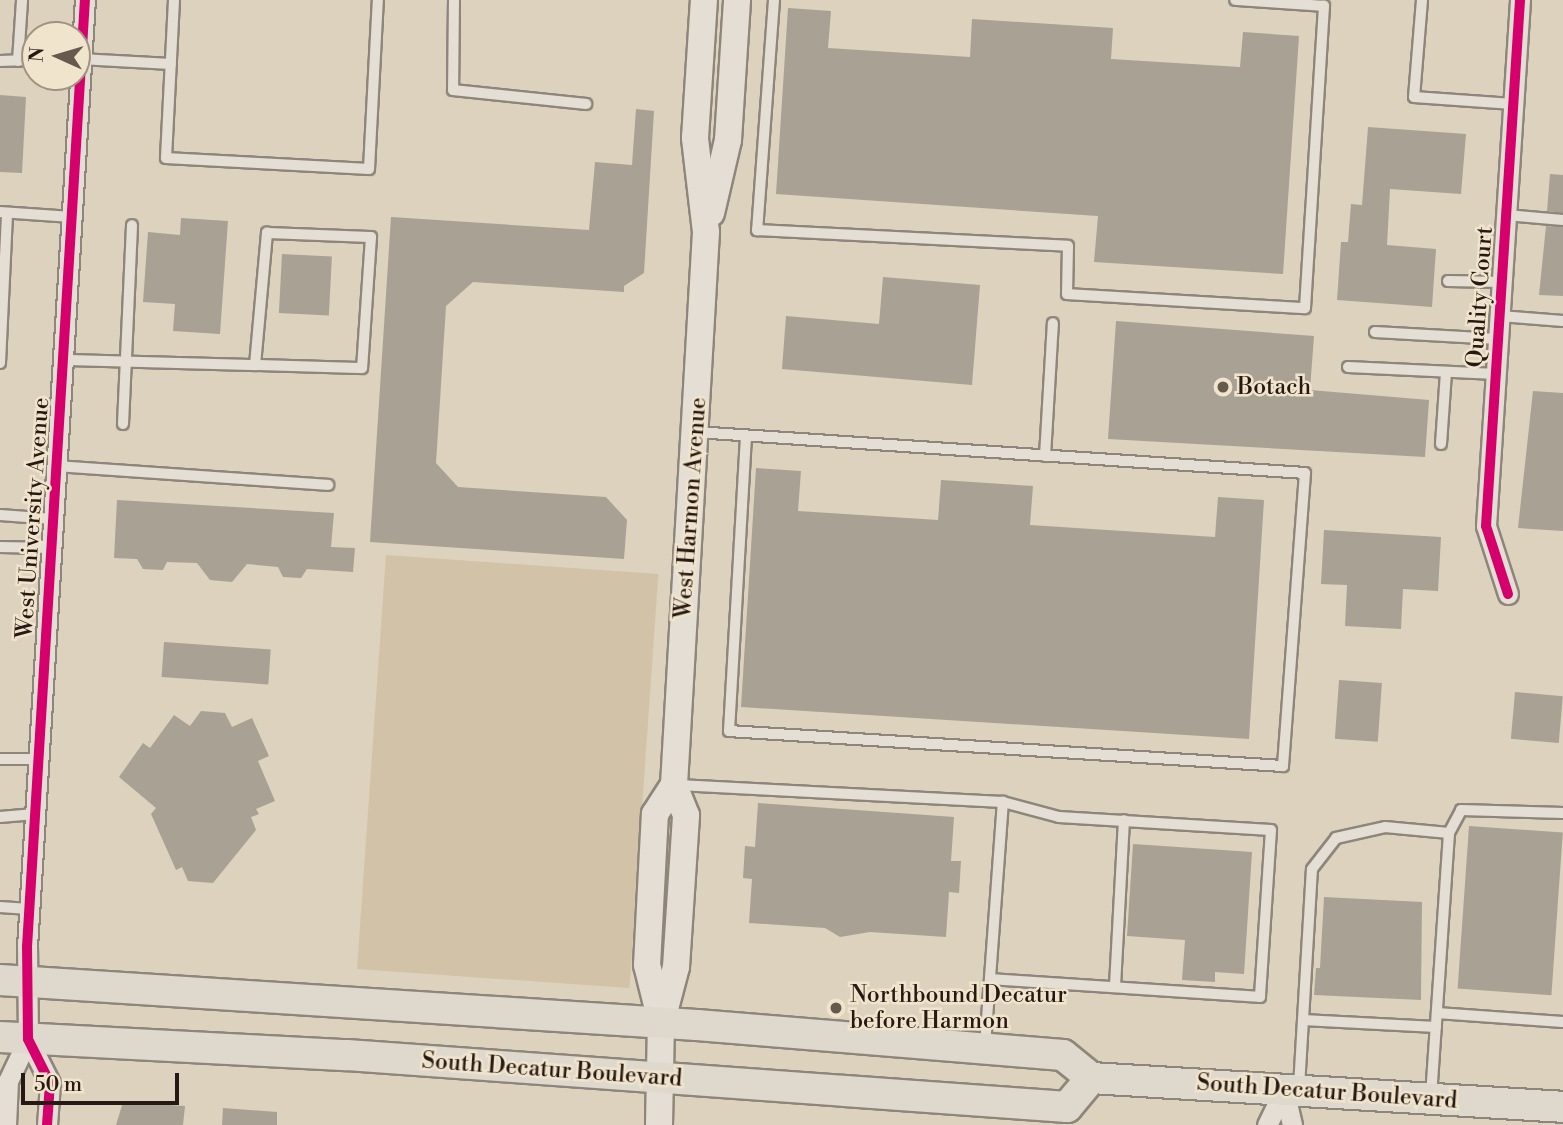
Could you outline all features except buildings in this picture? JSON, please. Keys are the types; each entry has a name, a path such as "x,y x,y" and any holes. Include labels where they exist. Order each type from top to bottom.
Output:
{"main road":[{"name":"West Harmon Avenue","path":"659,1125 658,1077 662,1024 676,967 686,815 674,785 706,232 695,138 704,0"},
{"name":"West Harmon Avenue","path":"706,232 728,140 737,0"},
{"path":"14,981 662,1024 1063,1055 1091,1078"},
{"name":"South Decatur Boulevard","path":"14,1038 658,1077 1066,1107 1091,1078 1563,1107"}],"street":[{"name":"West University Avenue","path":"83,21 85,0"},
{"name":"Quality Court","path":"1508,594 1486,526 1520,0"},
{"name":"West University Avenue","path":"14,1038 14,981 29,909 64,360 78,91"},
{"path":"6,1125 14,1038"},
{"path":"14,1038 50,1083 47,1125"},
{"path":"1267,1125 1292,1090"},
{"path":"1292,1090 1292,1125"}],"lane":[{"path":"18,61 22,0"},
{"path":"174,0 166,158 369,169 378,0"},
{"path":"454,0 453,90 586,103"},
{"path":"774,0 757,230 1068,246 1067,294 1305,307 1324,6 1236,0"},
{"path":"1422,0 1414,97 1513,104"},
{"path":"91,60 171,64"},
{"path":"0,61 21,61"},
{"path":"0,363 4,212 72,217"},
{"path":"1506,215 1563,220"},
{"path":"123,424 129,361 132,225"},
{"path":"64,360 362,368 370,237 267,233 255,365"},
{"path":"1448,281 1502,282"},
{"path":"1500,316 1563,321"},
{"path":"1045,456 1052,323"},
{"path":"1376,331 1498,339"},
{"path":"1348,367 1496,374"},
{"path":"1441,444 1446,372"},
{"path":"695,432 1304,473 1283,766 729,731 746,436"},
{"path":"57,466 328,485"},
{"path":"0,515 54,519"},
{"path":"0,547 52,548"},
{"path":"0,759 38,759"},
{"path":"674,785 1003,802 1059,817 1271,830 1260,997 990,979"},
{"path":"985,1049 1003,802"},
{"path":"1431,1099 1449,833 1461,810 1563,813"},
{"path":"0,817 35,814"},
{"path":"1115,986 1124,820"},
{"path":"1292,1090 1303,1020 1312,869 1336,838 1385,827 1449,833"},
{"path":"0,907 29,909"},
{"path":"1437,1013 1563,1021"},
{"path":"1303,1020 1436,1027"}],"shaded area":[{"path":"386,555 658,574 629,988 357,969"}],"cycle path":[{"path":"47,1125 50,1083 28,1039 27,947 85,0"},
{"path":"1508,594 1486,526 1520,0"}],"place":[{"name":"Botach","path":"1223,387"},
{"name":"Northbound Decatur before Harmon","path":"836,1008"}]}
